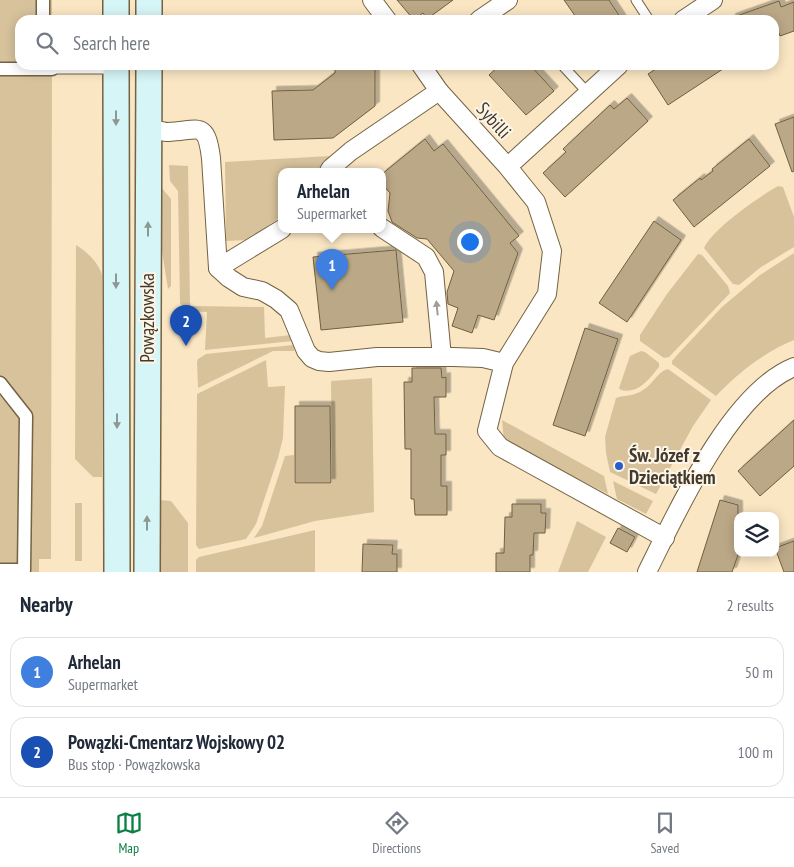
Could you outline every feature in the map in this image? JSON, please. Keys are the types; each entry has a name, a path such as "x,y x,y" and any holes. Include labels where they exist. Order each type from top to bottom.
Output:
{"main road":[{"path":"116,0 116,15"},
{"path":"149,0 149,15"},
{"name":"Powązkowska","path":"116,70 117,572"},
{"name":"Powązkowska","path":"147,572 149,70"}],"street":[{"path":"43,0 43,15"},
{"path":"372,0 383,15"},
{"path":"486,15 508,0"},
{"path":"690,15 713,0"},
{"path":"0,69 15,69"},
{"name":"Sybilli","path":"424,70 439,91 507,166 536,202 552,251 546,294 504,363"},
{"path":"515,160 613,70"},
{"path":"331,168 351,151 439,91"},
{"path":"148,128 166,132 193,128 202,132 209,141 218,268 243,287 262,291 276,299 288,310 306,351 312,358 329,362 377,357 483,358 504,363 487,431 500,447 665,538"},
{"path":"218,268 278,231"},
{"path":"386,231 426,257 434,272 442,357"},
{"path":"647,572 693,481 736,416 760,388 794,367"},
{"path":"0,383 26,416 24,570 0,570"}],"lane":[{"path":"636,0 646,15"},
{"path":"567,70 588,93"}],"shaded area":[{"path":"0,0 52,0 52,15 15,15 15,70 52,70 51,559 39,559 39,572 0,572"},
{"path":"330,156 322,168 278,168 278,219 247,240 226,241 225,162"},
{"path":"169,165 188,166 190,306 264,307 265,338 291,335 293,341 205,350 207,312 187,311 180,303 178,191 170,181"},
{"path":"160,186 171,199 171,286 168,289 160,239"},
{"path":"778,186 783,187 794,217 794,247 761,267 739,285 733,284 704,248 726,222"},
{"path":"76,245 92,258 102,275 102,477 93,477 75,459"},
{"path":"794,253 794,340 752,364 716,396 672,364 672,361 679,353 722,307 760,275"},
{"path":"698,254 702,255 728,286 730,293 669,357 664,358 640,341 640,335 667,294"},
{"path":"295,346 294,351 273,351 198,388 197,362 198,359 206,354"},
{"path":"641,351 659,363 659,367 638,388 627,391 621,390 619,388 630,356"},
{"path":"266,360 268,387 285,386 283,438 256,524 246,539 199,549 196,545 197,394"},
{"path":"668,369 711,400 693,426 656,494 610,472 605,437 616,398 640,392 661,372"},
{"path":"372,378 374,512 315,521 254,538 262,526 285,456 294,455 294,484 332,484 331,381"},
{"path":"502,420 604,476 608,494 504,441"},
{"path":"613,481 653,501 646,514 617,499"},
{"path":"159,500 171,501 188,523 188,572 160,572"},
{"path":"75,503 82,503 82,561 75,561"},
{"path":"577,521 606,537 588,572 558,572"},
{"path":"315,530 315,572 196,572 196,560 199,557"}],"building":[{"path":"397,0 453,0 432,15 424,15 423,13 420,15 410,15"},
{"path":"564,0 609,0 619,15 574,15"},
{"path":"779,1 781,7 794,2 794,31 780,36 779,15 739,15"},
{"path":"335,70 375,70 375,106 333,138 274,140 272,91 313,90 335,73"},
{"path":"494,70 535,70 554,91 526,115 489,75"},
{"path":"654,70 721,70 668,105 648,74"},
{"path":"627,98 648,121 565,197 543,173 566,152 563,149 610,105 614,109"},
{"path":"794,117 794,171 792,172 775,124"},
{"path":"425,139 434,151 443,144 519,236 510,243 518,253 494,320 478,315 472,333 452,326 458,308 448,304 447,292 454,271 427,239 417,238 392,222 388,211 390,193 386,188 386,171"},
{"path":"749,139 770,166 694,227 673,200 700,178 701,180 713,171 712,169"},
{"path":"654,221 681,240 627,322 599,303"},
{"path":"396,250 403,322 321,330 313,257"},
{"path":"585,328 618,339 585,436 553,425"},
{"path":"412,368 441,368 442,378 446,377 446,397 434,397 435,434 446,434 446,455 441,455 441,486 447,486 447,515 415,515 414,499 411,499 411,449 405,449 404,382 412,382"},
{"path":"295,406 330,406 331,483 295,483"},
{"path":"794,420 794,466 760,496 738,471"},
{"path":"720,500 738,505 738,512 734,512 734,557 737,557 732,572 697,572"},
{"path":"512,504 541,504 541,513 546,513 545,533 534,533 533,555 530,555 530,572 496,572 496,553 504,553 505,517 512,517"},
{"path":"618,528 635,537 627,552 610,543"},
{"path":"794,541 794,572 784,572 778,557 779,547"},
{"path":"363,544 393,545 392,554 397,554 397,572 362,572"}],"place":[{"name":"Arhelan","path":"332,290"},
{"name":"Powązki-Cmentarz Wojskowy 02","path":"186,346"},
{"name":"Św. Józef z Dzieciątkiem","path":"619,466"}]}
